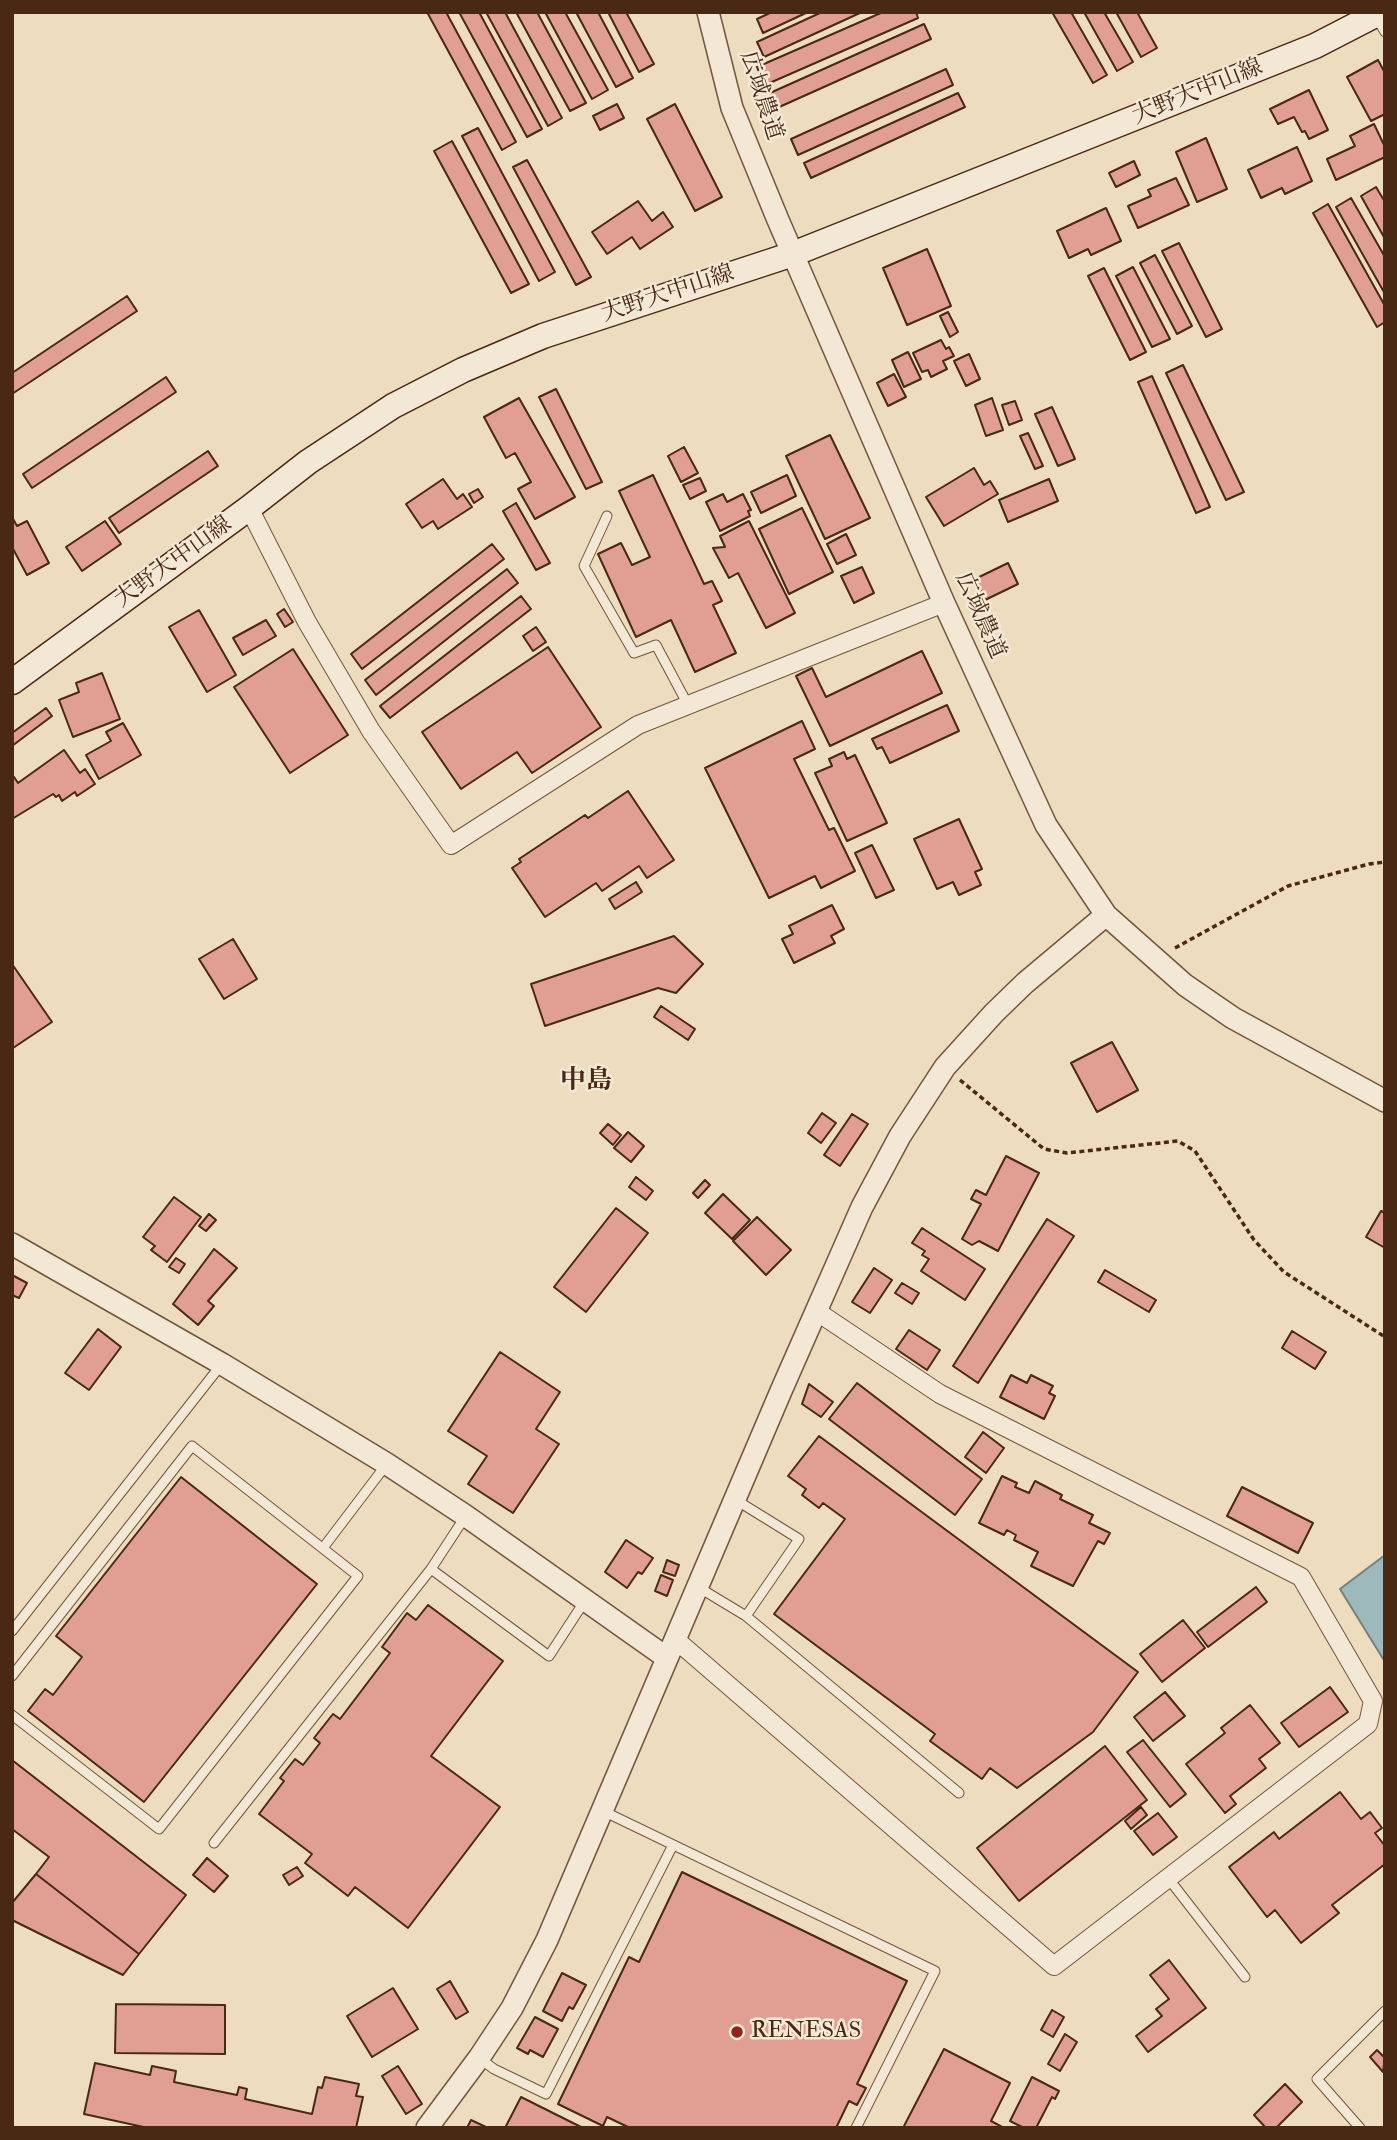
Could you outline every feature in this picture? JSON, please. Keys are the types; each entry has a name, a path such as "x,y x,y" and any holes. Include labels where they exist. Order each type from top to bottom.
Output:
{"main road":[{"name":"大野大中山線","path":"12,682 308,462 393,406 463,370 543,336 793,254 1381,20"}],"street":[{"name":"広域農道","path":"708,12 732,108 944,603 1046,825 1106,915 1185,985 1233,1018 1385,1101"},
{"path":"249,508 307,622 371,731 451,845 638,725 944,603"},
{"path":"427,2128 512,2008 547,1940 816,1311 869,1195 900,1136 945,1067 1017,991 1106,915"},
{"path":"12,1244 222,1364 387,1464 585,1600 671,1649 1054,1966 1368,1724 1373,1701 1301,1577 940,1394 816,1311"}],"lane":[{"path":"607,516 584,566 634,653 656,645 688,705"},
{"path":"12,1631 222,1364"},
{"path":"12,1676 192,1446 358,1576 159,1829 12,1715"},
{"path":"323,1549 387,1464"},
{"path":"736,1500 799,1539 746,1616"},
{"path":"214,1843 431,1569 466,1516"},
{"path":"431,1569 549,1656 585,1600"},
{"path":"698,1587 746,1616 959,1793"},
{"path":"603,1811 935,1971 856,2128"},
{"path":"479,2058 494,2069 546,2094 673,1845"},
{"path":"1168,1878 1245,1977"},
{"path":"1360,2128 1317,2078 1385,2011"}],"path":[{"path":"1155,959 1288,886 1385,862"},
{"path":"945,1067 1044,1149 1067,1153 1178,1141 1195,1151 1254,1240 1284,1272 1385,1337"}],"water":[{"path":"1385,1555 1385,1662 1340,1589"}],"building":[{"path":"427,12 446,12 516,142 502,150"},
{"path":"459,12 479,12 542,129 527,137"},
{"path":"486,12 505,12 562,118 548,126"},
{"path":"516,12 537,12 586,103 570,111"},
{"path":"545,12 565,12 608,90 592,99"},
{"path":"576,12 598,12 633,78 616,87"},
{"path":"608,12 626,12 654,64 639,72"},
{"path":"772,12 808,12 763,33 757,19"},
{"path":"822,12 862,12 764,57 757,42"},
{"path":"883,12 916,12 918,18 765,85 757,67"},
{"path":"1052,12 1071,12 1107,75 1093,83"},
{"path":"1084,12 1104,12 1133,62 1117,71"},
{"path":"1116,12 1137,12 1157,48 1141,57"},
{"path":"924,24 931,39 777,108 770,93"},
{"path":"1378,60 1385,73 1385,114 1371,121 1347,77"},
{"path":"946,69 953,85 798,155 791,139"},
{"path":"1309,90 1328,130 1309,139 1294,117 1278,124 1270,109"},
{"path":"958,93 965,107 811,178 804,163"},
{"path":"617,104 624,118 600,130 593,116"},
{"path":"675,104 722,197 695,211 647,119"},
{"path":"1374,124 1385,147 1385,157 1336,180 1327,159 1355,146 1350,136"},
{"path":"478,128 555,272 539,281 462,136"},
{"path":"1206,138 1227,189 1197,202 1176,152"},
{"path":"452,141 529,284 511,293 434,151"},
{"path":"1297,147 1312,181 1285,194 1282,188 1261,198 1248,170"},
{"path":"527,160 591,277 576,285 513,167"},
{"path":"1134,161 1140,175 1116,187 1109,173"},
{"path":"1176,178 1189,205 1138,228 1128,206 1151,196 1148,190"},
{"path":"1376,187 1385,202 1385,239 1361,196"},
{"path":"1351,198 1385,257 1385,294 1336,207"},
{"path":"638,201 652,221 663,212 673,227 640,249 632,237 607,254 592,232"},
{"path":"1328,204 1385,306 1385,322 1377,327 1313,213"},
{"path":"1106,208 1121,241 1091,255 1088,249 1069,258 1057,231"},
{"path":"1179,243 1222,329 1206,337 1162,251"},
{"path":"927,249 951,306 907,325 883,268"},
{"path":"1155,255 1192,326 1177,334 1140,263"},
{"path":"1133,267 1170,339 1152,347 1116,276"},
{"path":"1104,268 1146,352 1130,360 1088,276"},
{"path":"127,296 137,311 12,394 12,373"},
{"path":"948,312 958,332 950,337 940,316"},
{"path":"941,340 954,356 943,361 947,369 931,377 928,370 922,372 913,353"},
{"path":"908,352 921,379 904,387 892,360"},
{"path":"969,354 980,379 966,386 954,361"},
{"path":"1183,365 1244,492 1226,500 1166,373"},
{"path":"894,374 906,397 888,406 877,383"},
{"path":"1152,376 1210,507 1196,513 1138,382"},
{"path":"166,377 176,392 32,488 23,474"},
{"path":"556,389 602,482 586,489 539,397"},
{"path":"519,398 575,497 535,519 518,489 531,482 515,453 506,458 484,417"},
{"path":"992,398 1003,430 986,436 975,405"},
{"path":"1015,401 1022,420 1009,425 1002,405"},
{"path":"1052,407 1075,459 1058,466 1035,414"},
{"path":"1028,433 1043,466 1035,469 1020,436"},
{"path":"830,435 870,518 825,539 786,456"},
{"path":"684,447 698,473 681,482 668,456"},
{"path":"208,451 218,466 119,533 109,518"},
{"path":"974,468 984,485 990,481 998,494 944,526 926,497"},
{"path":"653,475 704,584 712,581 722,601 713,605 736,653 695,672 671,620 636,637 598,554 621,543 632,565 650,557 619,491"},
{"path":"787,475 796,496 761,513 751,492"},
{"path":"700,478 706,491 690,499 683,485"},
{"path":"443,479 457,499 463,494 472,507 438,529 433,521 422,528 406,504"},
{"path":"1049,479 1058,501 1008,522 999,500"},
{"path":"478,489 483,497 474,503 469,494"},
{"path":"723,494 727,502 743,494 751,510 748,511 750,516 720,531 706,502"},
{"path":"516,503 550,563 536,570 503,511"},
{"path":"802,508 833,572 789,594 759,529"},
{"path":"12,517 17,526 27,521 49,563 27,575 12,547"},
{"path":"105,521 121,544 82,571 66,547"},
{"path":"749,521 795,613 766,628 738,573 729,578 713,548 725,547 720,536"},
{"path":"846,534 856,555 837,564 827,544"},
{"path":"492,544 504,559 362,669 351,654"},
{"path":"1008,563 1018,584 985,600 975,579"},
{"path":"862,567 874,593 854,603 841,576"},
{"path":"507,569 518,583 376,695 365,680"},
{"path":"521,596 531,609 390,718 380,706"},
{"path":"284,609 293,622 285,627 277,614"},
{"path":"199,610 236,675 207,692 169,627"},
{"path":"266,620 276,636 243,655 233,638"},
{"path":"536,627 546,642 533,651 523,636"},
{"path":"548,647 601,727 532,773 517,752 461,789 422,732"},
{"path":"293,649 348,735 290,773 234,687"},
{"path":"922,651 942,693 830,746 796,676 812,668 826,697"},
{"path":"102,673 120,719 73,737 59,700 79,692 76,683"},
{"path":"947,705 959,731 890,763 882,747 877,749 872,739"},
{"path":"46,708 52,716 12,746 12,733"},
{"path":"802,721 815,749 794,759 829,830 834,828 855,871 821,888 815,876 769,898 705,768"},
{"path":"123,723 141,755 99,779 86,755 111,741 106,732"},
{"path":"64,750 80,773 85,769 95,784 77,796 75,792 62,801 59,795 56,797 53,794 12,819 12,779 14,777 18,783"},
{"path":"844,752 847,759 855,755 887,823 847,841 815,773 832,766 829,759"},
{"path":"628,791 674,860 647,878 639,866 602,891 596,883 545,917 512,868 521,862 519,859 585,815 588,818"},
{"path":"959,819 982,869 975,872 981,885 959,895 953,882 937,889 914,839"},
{"path":"872,845 894,890 876,898 855,853"},
{"path":"636,882 642,892 615,909 609,899"},
{"path":"832,905 844,929 831,936 835,943 794,963 782,939 793,934 789,926"},
{"path":"674,936 703,964 676,993 658,988 545,1026 531,984"},
{"path":"233,939 257,979 224,999 199,959"},
{"path":"12,964 52,1022 13,1048 12,1047"},
{"path":"661,1006 695,1029 688,1040 654,1017"},
{"path":"1112,1042 1138,1090 1097,1112 1071,1063"},
{"path":"822,1113 836,1123 821,1143 808,1133"},
{"path":"852,1114 868,1124 840,1166 824,1155"},
{"path":"608,1124 621,1135 613,1145 600,1133"},
{"path":"628,1132 644,1146 631,1162 614,1148"},
{"path":"1006,1156 1039,1173 998,1251 979,1241 972,1245 962,1239 981,1204 971,1199 976,1190 986,1195"},
{"path":"636,1177 653,1191 646,1200 629,1187"},
{"path":"705,1180 710,1185 698,1198 693,1193"},
{"path":"723,1194 750,1220 732,1239 705,1213"},
{"path":"174,1197 201,1217 167,1262 151,1250 155,1246 143,1237"},
{"path":"616,1208 648,1233 586,1312 554,1287"},
{"path":"1381,1211 1385,1213 1385,1248 1366,1237"},
{"path":"209,1214 216,1220 206,1231 199,1226"},
{"path":"757,1217 791,1250 766,1275 733,1241"},
{"path":"1047,1219 1074,1236 978,1383 953,1366"},
{"path":"922,1228 985,1269 965,1300 921,1271 929,1259 922,1255 925,1251 912,1243"},
{"path":"214,1249 237,1268 208,1301 214,1306 198,1325 173,1304"},
{"path":"176,1258 185,1264 179,1273 169,1267"},
{"path":"874,1268 892,1280 870,1313 852,1302"},
{"path":"1105,1270 1156,1300 1149,1312 1098,1282"},
{"path":"12,1275 27,1283 19,1298 12,1295"},
{"path":"902,1283 919,1293 912,1304 895,1293"},
{"path":"98,1329 121,1347 89,1390 65,1373"},
{"path":"909,1330 940,1350 927,1370 896,1349"},
{"path":"1292,1331 1326,1352 1315,1369 1282,1348"},
{"path":"500,1352 560,1392 536,1429 559,1444 513,1513 468,1484 487,1456 448,1431"},
{"path":"1011,1375 1027,1383 1031,1375 1053,1386 1049,1393 1055,1396 1044,1419 1000,1397"},
{"path":"857,1383 982,1479 955,1515 829,1419"},
{"path":"809,1384 833,1402 821,1417 802,1404"},
{"path":"983,1432 1004,1448 986,1473 965,1457"},
{"path":"819,1436 1138,1672 1093,1732 1017,1788 990,1768 982,1779 930,1741 935,1734 774,1614 845,1519 823,1503 819,1508 802,1495 806,1489 788,1476"},
{"path":"1002,1476 1017,1483 1015,1487 1029,1493 1035,1481 1062,1495 1060,1499 1093,1515 1089,1523 1110,1533 1104,1544 1098,1541 1073,1586 1031,1566 1038,1552 1014,1540 1016,1535 1007,1530 1004,1535 979,1523"},
{"path":"181,1477 317,1584 144,1802 28,1711 45,1689 53,1695 82,1657 56,1636"},
{"path":"1242,1487 1313,1523 1298,1553 1227,1516"},
{"path":"626,1540 653,1558 642,1574 638,1572 627,1588 605,1572"},
{"path":"667,1560 679,1565 675,1576 663,1572"},
{"path":"661,1575 673,1580 667,1596 655,1591"},
{"path":"1256,1587 1267,1602 1208,1647 1197,1632"},
{"path":"428,1605 503,1661 431,1756 500,1807 408,1928 355,1887 348,1896 305,1863 312,1854 259,1814 284,1781 280,1778 295,1759 303,1765 320,1743 314,1738 333,1714 340,1719 390,1653 382,1647 407,1613 416,1620"},
{"path":"1183,1620 1205,1648 1162,1682 1140,1654"},
{"path":"1330,1687 1348,1712 1299,1747 1281,1723"},
{"path":"1165,1692 1185,1716 1153,1741 1134,1717"},
{"path":"1250,1705 1280,1743 1259,1759 1266,1768 1230,1796 1236,1804 1225,1813 1186,1764 1225,1733 1221,1728"},
{"path":"1143,1740 1186,1794 1170,1807 1127,1752"},
{"path":"1105,1746 1147,1800 1019,1901 977,1848"},
{"path":"12,1760 186,1895 139,1954 36,1874 49,1857 12,1829"},
{"path":"1340,1792 1361,1819 1370,1812 1382,1828 1375,1833 1385,1846 1385,1864 1332,1905 1339,1913 1301,1943 1275,1910 1267,1917 1229,1867 1274,1832 1279,1839"},
{"path":"1141,1807 1147,1815 1131,1829 1125,1821"},
{"path":"1158,1813 1177,1837 1153,1855 1134,1831"},
{"path":"207,1858 228,1876 214,1892 193,1875"},
{"path":"297,1867 303,1876 289,1885 283,1875"},
{"name":"RENESAS","path":"682,1872 907,1981 857,2084 866,2088 857,2105 849,2101 836,2128 630,2128 607,2117 603,2126 558,2104 629,1957 639,1962"},
{"path":"36,1874 139,1954 123,1975 12,1920 12,1903"},
{"path":"1169,1960 1206,2008 1148,2052 1136,2036 1162,2016 1156,2009 1169,1999 1150,1975"},
{"path":"562,1973 586,1985 573,2009 569,2007 562,2021 543,2011"},
{"path":"450,1981 468,2012 456,2019 437,1989"},
{"path":"393,1988 418,2029 372,2057 347,2016"},
{"path":"116,2004 225,2005 225,2054 115,2053"},
{"path":"1052,2010 1064,2017 1053,2037 1041,2030"},
{"path":"535,2017 558,2029 543,2057 530,2050 528,2054 517,2048"},
{"path":"1065,2034 1077,2042 1060,2071 1048,2064"},
{"path":"944,2049 1010,2083 991,2121 1004,2128 903,2128"},
{"path":"1377,2050 1385,2058 1383,2072 1370,2057"},
{"path":"95,2063 150,2075 152,2066 176,2071 174,2082 237,2095 239,2087 247,2089 245,2099 312,2114 318,2087 322,2088 325,2077 359,2084 356,2096 363,2097 356,2128 148,2128 84,2114"},
{"path":"398,2066 422,2104 406,2114 382,2076"},
{"path":"1032,2077 1059,2091 1055,2099 1052,2097 1036,2128 1024,2128 1010,2121"},
{"path":"1285,2084 1302,2102 1276,2128 1266,2128 1254,2115"},
{"path":"521,2097 583,2128 505,2128"},
{"path":"471,2120 488,2128 467,2128"}],"place":[{"name":"RENESAS","path":"737,2032"}],"district":[{"name":"中島","path":"586,1082"}]}
